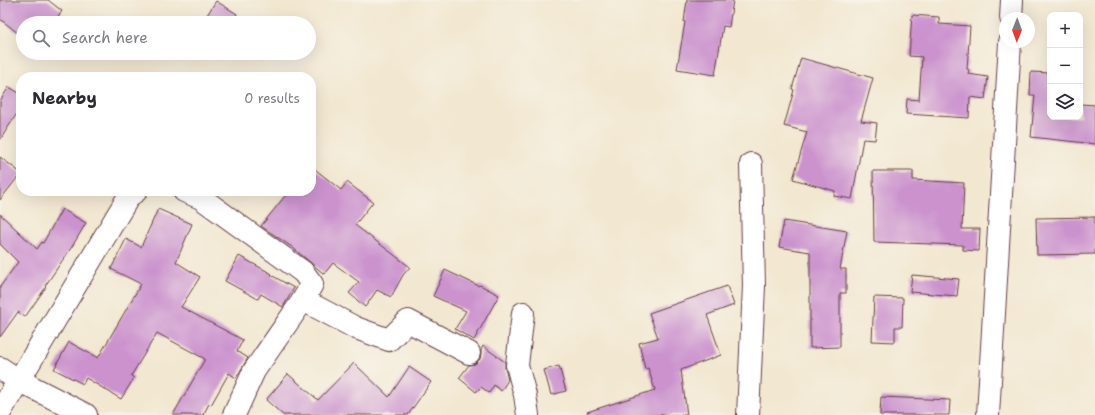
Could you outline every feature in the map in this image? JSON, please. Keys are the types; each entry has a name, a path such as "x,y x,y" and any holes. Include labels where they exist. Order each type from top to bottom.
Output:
{"street":[{"path":"1011,12 1012,0"},
{"path":"988,415 1010,48"},
{"path":"748,415 754,286 751,164"},
{"path":"0,412 129,196"},
{"path":"201,196 303,272 312,284 304,300 254,371 234,415"},
{"path":"304,300 356,328 389,340 408,321 469,353"},
{"path":"523,313 517,365 525,395 528,415"},
{"path":"0,368 18,380 86,415"}],"building":[{"path":"0,0 48,0 62,11 58,16 16,16 16,32 0,19"},
{"path":"687,0 733,0 729,27 723,26 715,75 677,69"},
{"path":"216,1 237,14 236,16 206,16"},
{"path":"912,15 939,17 939,24 970,26 967,69 969,70 968,74 988,77 985,99 970,97 969,118 906,114 907,99 919,100 922,57 909,56"},
{"path":"801,58 873,78 861,121 877,123 875,140 863,139 852,199 834,196 835,191 793,179 807,132 784,126 794,90 792,89"},
{"path":"1031,72 1047,73 1047,120 1083,120 1083,104 1095,105 1095,144 1031,137 1035,95 1030,95"},
{"path":"9,87 16,91 16,115 0,140 0,101"},
{"path":"0,157 16,169 16,179 0,200"},
{"path":"316,170 341,190 347,182 373,202 355,225 410,267 403,275 391,297 377,290 365,307 349,293 359,282 333,263 324,274 292,247 261,226 285,196 316,196"},
{"path":"873,171 913,171 913,180 964,183 962,229 980,229 979,251 963,250 963,245 874,242"},
{"path":"62,209 86,223 45,286 46,287 25,317 18,312 0,337 0,287 18,262 0,244 0,214 37,249 42,242 43,243"},
{"path":"158,209 192,224 176,262 200,277 181,307 243,340 237,351 248,358 236,378 229,373 211,405 209,404 203,415 173,415 205,359 157,333 131,376 134,378 121,399 86,378 83,384 54,369 69,342 98,358 141,284 111,269 126,239 141,247"},
{"path":"1095,217 1095,254 1037,255 1036,218"},
{"path":"784,221 847,231 840,269 846,269 846,293 840,293 840,347 810,348 810,252 779,247"},
{"path":"239,256 294,288 283,307 261,294 258,299 225,281"},
{"path":"445,270 499,295 474,340 455,329 466,311 433,296"},
{"path":"912,275 959,279 957,296 910,292"},
{"path":"727,286 734,305 707,315 721,355 681,370 687,415 587,415 587,412 655,390 648,368 645,369 639,343 658,338 649,313"},
{"path":"874,297 903,298 902,327 895,327 895,342 872,341"},
{"path":"483,346 505,362 508,380 501,391 494,385 489,393 481,387 476,392 459,378 469,365 475,364 480,359"},
{"path":"354,363 389,397 409,367 431,382 408,415 283,415 266,400 288,374 318,400"},
{"path":"559,366 566,391 551,395 544,370"},
{"path":"881,397 950,400 949,415 880,415"}]}
